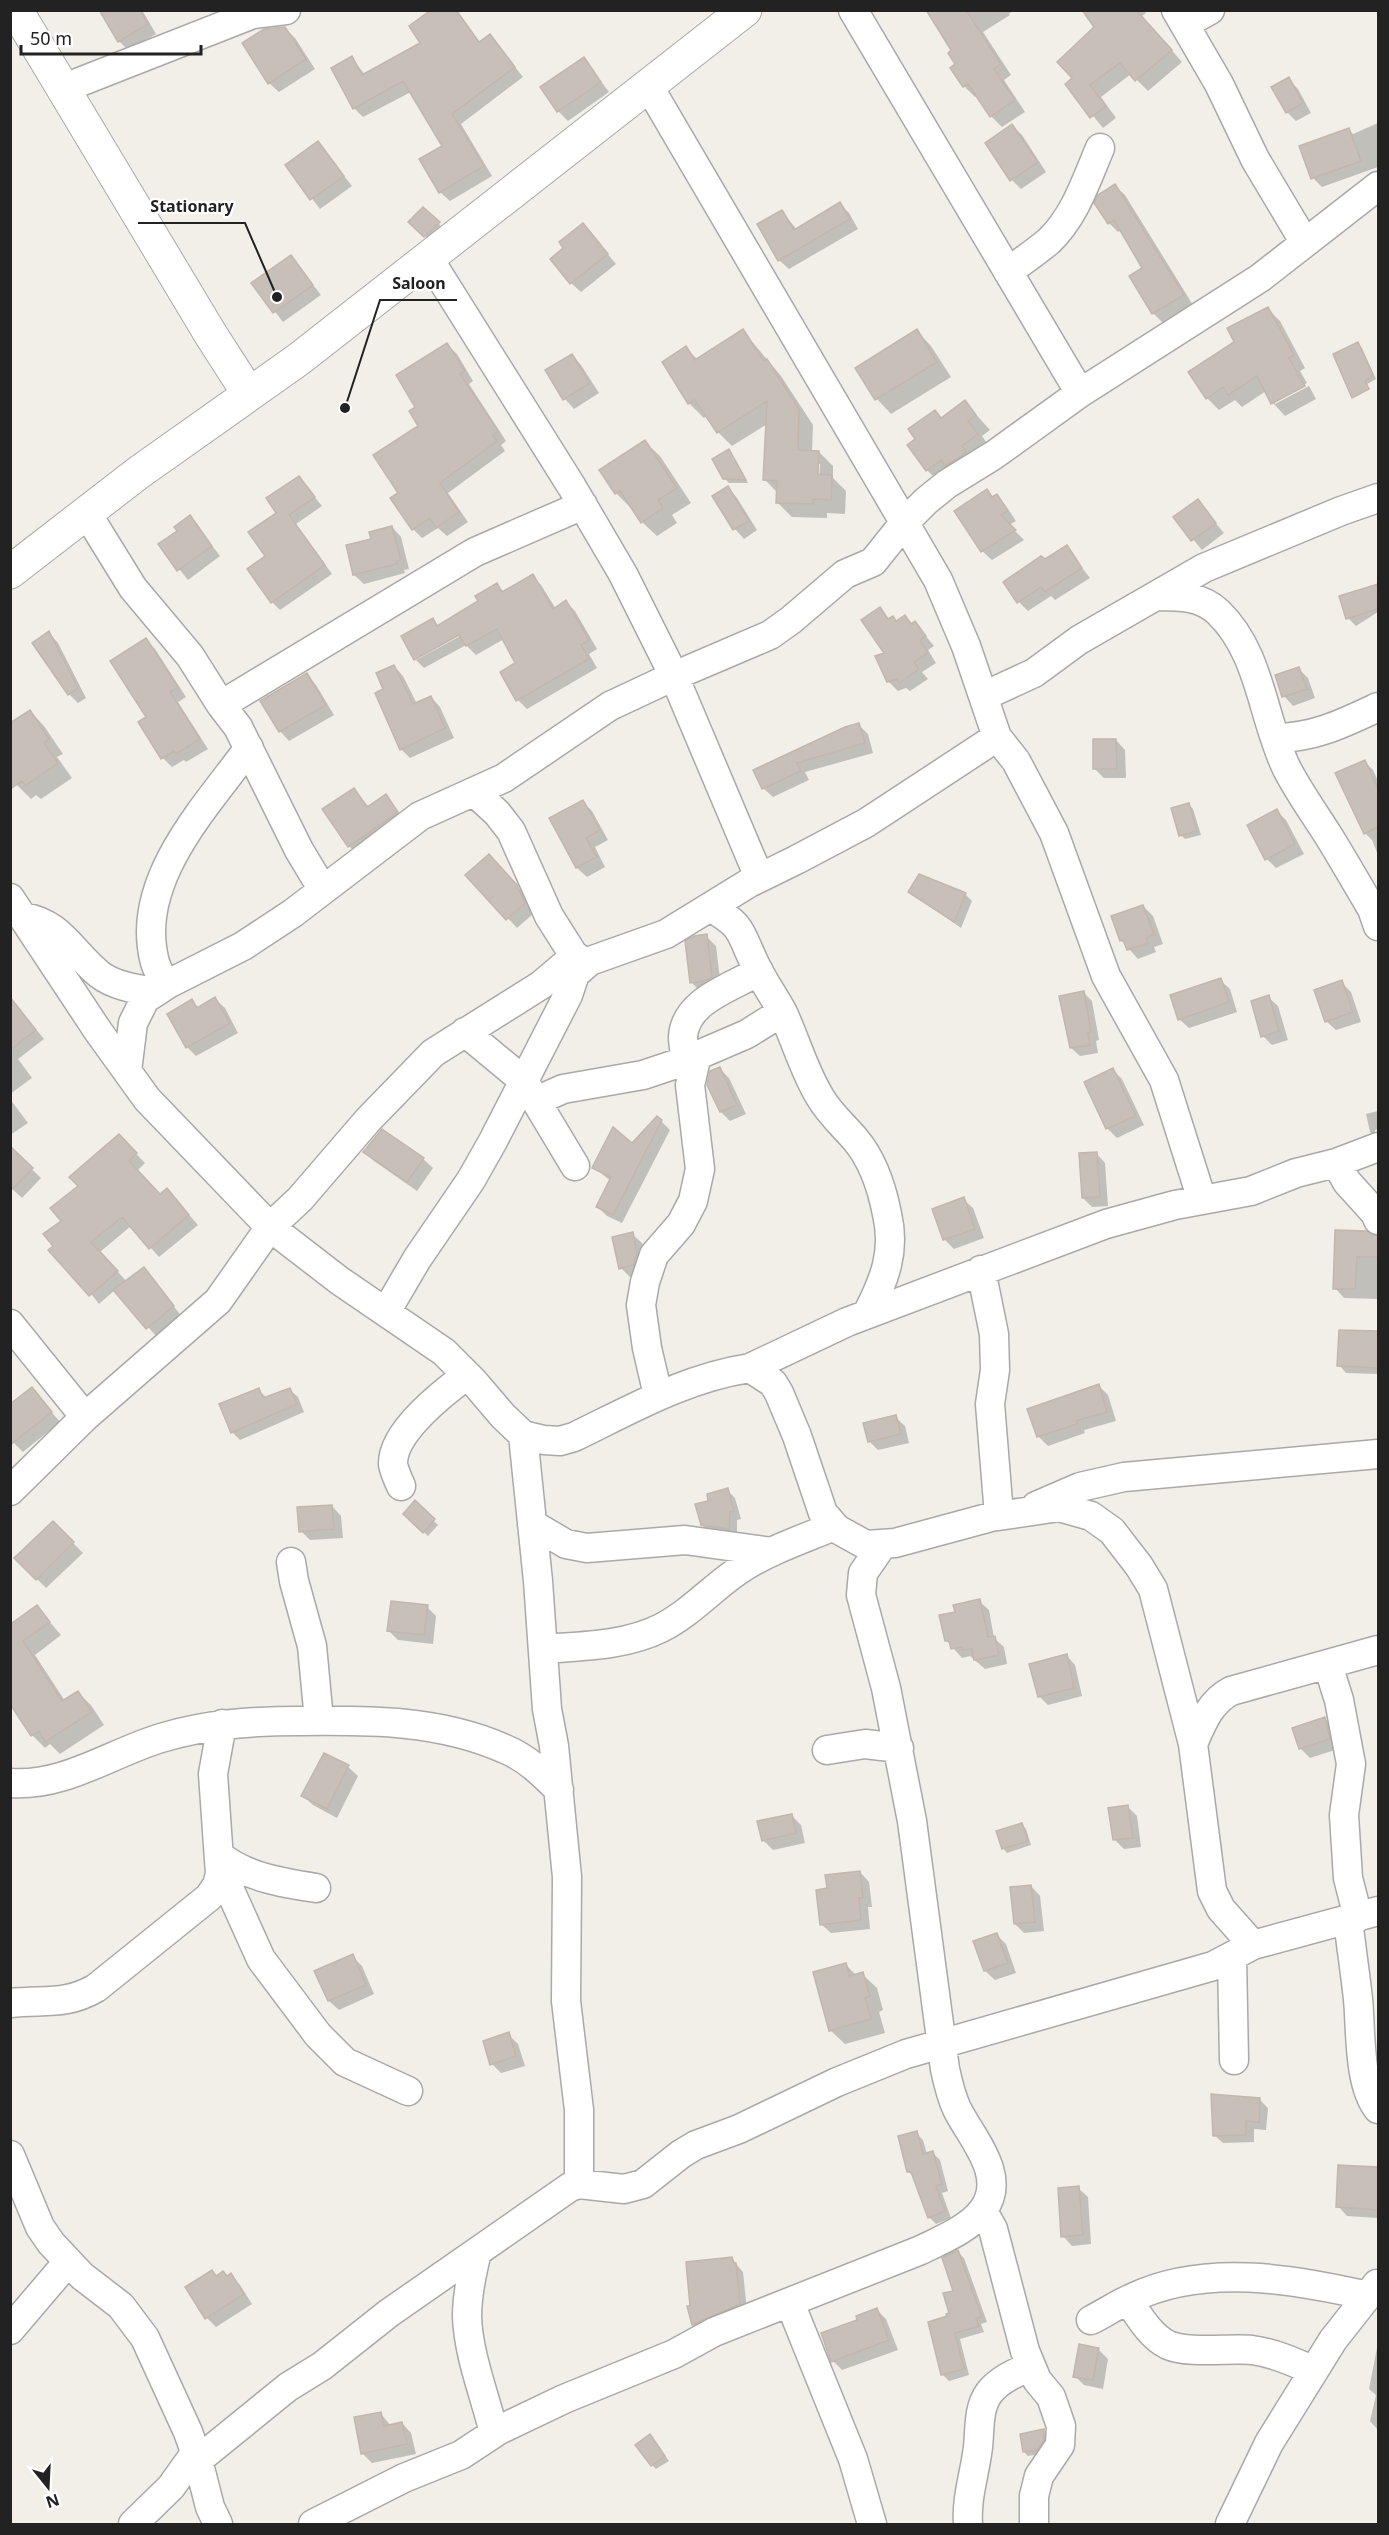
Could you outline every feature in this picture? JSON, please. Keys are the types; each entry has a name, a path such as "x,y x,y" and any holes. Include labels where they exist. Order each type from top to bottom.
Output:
{"street":[{"path":"16,10 249,394"},
{"path":"62,88 253,14 286,10"},
{"path":"10,572 86,512 429,259 745,10"},
{"path":"853,10 1080,393"},
{"path":"1210,10 1181,17 1219,84 1255,159 1305,243"},
{"path":"648,85 938,580 998,737 1016,761 1054,833 1106,976 1164,1080 1202,1200"},
{"path":"1008,272 1048,242 1061,228 1074,210 1100,148"},
{"path":"127,1071 134,1023 145,999 243,946 323,890 420,816 504,778 610,706 770,635 845,574 873,562 905,522 947,484 994,455 1080,393 1260,278 1378,186"},
{"path":"429,259 583,505 623,574 674,676 754,880 738,927"},
{"path":"984,696 1034,673 1079,640 1204,568 1378,498"},
{"path":"221,705 475,552 583,505"},
{"path":"86,512 133,588 190,656 238,727 299,850 323,890"},
{"path":"1158,596 1196,599 1213,608 1240,639 1248,656 1275,738 1298,788 1376,914"},
{"path":"1275,738 1297,738 1316,734 1378,707"},
{"path":"10,1491 85,1417 218,1301 270,1227 300,1199 368,1120 433,1053 541,985 567,963 579,959 594,959 666,934 754,880 866,823 998,737"},
{"path":"162,988 154,965 150,936 153,904 166,867 182,839 249,748"},
{"path":"386,1312 417,1259 530,1091 568,995 579,959 549,916 511,831 497,813 474,792"},
{"path":"15,907 55,929 100,975 122,985 162,988"},
{"path":"15,907 147,1099 270,1227 340,1281 444,1352 502,1416 523,1435 544,1440 560,1441 574,1437 658,1395 696,1380 750,1368 802,1341 867,1314 1106,1224 1202,1200 1230,1197 1378,1147"},
{"path":"710,907 738,927 782,1012 819,1097 834,1118 854,1138 872,1165 888,1215 889,1263 881,1287 867,1314"},
{"path":"658,1395 649,1360 641,1305 645,1282 654,1255 681,1224 693,1201 700,1169 690,1085 691,1058 683,1036 693,1013 707,1000 759,971"},
{"path":"530,1091 563,1089 643,1075 747,1034 782,1012"},
{"path":"465,1032 530,1091 559,1143 575,1166"},
{"path":"1336,1163 1347,1182 1375,1213 1378,1220"},
{"path":"889,1256 906,1275 917,1282 943,1285"},
{"path":"981,1270 994,1334 995,1370 990,1404 1013,1513"},
{"path":"10,1324 85,1417"},
{"path":"750,1368 773,1383 779,1393 797,1436 823,1513 849,1538 866,1545 895,1543 1013,1513 1059,1507 1091,1516 1112,1531 1139,1566 1153,1589 1193,1744 1212,1891 1221,1909 1242,1936 1243,1951 1234,2060"},
{"path":"401,1486 393,1465 395,1450 401,1438 417,1419 467,1375"},
{"path":"523,1435 544,1649 547,1709 559,1790 567,1877 566,2001 579,2110 579,2184"},
{"path":"1013,1513 1080,1487 1124,1476 1378,1454"},
{"path":"532,1524 566,1544 587,1548 685,1540 772,1552"},
{"path":"544,1649 606,1644 661,1628 720,1587 741,1569 772,1552 834,1526"},
{"path":"313,2524 404,2478 460,2455 494,2433 564,2398 674,2354 714,2332 790,2303 877,2265 921,2250 952,2234 983,2211 992,2190 992,2178 987,2161 951,2096 945,2069 943,2043 928,1955 921,1883 899,1748 886,1688 861,1595 863,1573 883,1544"},
{"path":"291,1562 312,1646 319,1720"},
{"path":"1193,1744 1204,1718 1223,1695 1252,1683 1328,1665 1378,1650"},
{"path":"1328,1665 1342,1711 1351,1764 1344,1815 1348,1878 1361,1916 1358,1996 1363,2064 1378,2109"},
{"path":"10,1783 28,1784 57,1779 159,1738 222,1724 269,1720 319,1720 386,1721 439,1728 473,1737 507,1749 536,1767 559,1790"},
{"path":"10,2002 67,2001 96,1988 209,1897 217,1885 220,1862 213,1774 222,1724"},
{"path":"827,1750 865,1744 899,1748"},
{"path":"220,1862 316,1888"},
{"path":"220,1862 261,1959 318,2035 345,2062 408,2091"},
{"path":"133,2524 171,2487 197,2456 288,2387 322,2366 380,2320 561,2193 579,2184 624,2189 643,2184 696,2145 739,2129 837,2082 943,2043 1213,1966 1243,1951 1361,1916"},
{"path":"10,2155 40,2227 67,2263 121,2306 139,2328 188,2432 197,2456 212,2514 218,2524"},
{"path":"983,2211 993,2229 1025,2351 1037,2380 1051,2397 1057,2409 1062,2438 1054,2456 1040,2476 1034,2496 1035,2524"},
{"path":"477,2252 472,2270 467,2315 479,2380 494,2433"},
{"path":"10,2330 67,2263"},
{"path":"1092,2320 1128,2300 1164,2287 1221,2278 1373,2289"},
{"path":"1230,2524 1269,2443 1334,2340 1373,2289"},
{"path":"1128,2300 1155,2336 1167,2344 1178,2348 1251,2350 1272,2354 1314,2371"},
{"path":"790,2303 853,2459 872,2524"},
{"path":"968,2524 968,2503 978,2448 980,2420 987,2395 996,2385 1031,2367"}],"building":[{"path":"99,10 140,10 148,24 118,42"},
{"path":"431,10 456,10 479,42 490,34 515,67 452,114 484,166 439,193 419,159 442,146 403,81 353,109 331,68 352,56 362,75 420,43 409,26"},
{"path":"926,10 966,10 1001,64 994,69 1015,100 990,117 968,84 963,87 950,68 955,64 948,53 951,50"},
{"path":"1082,10 1136,10 1172,50 1135,81 1120,63 1090,85 1106,106 1090,118 1065,84 1072,78 1057,62 1094,27"},
{"path":"285,27 306,59 268,84 242,43 264,29"},
{"path":"584,57 601,82 557,112 540,87"},
{"path":"1289,77 1303,103 1286,113 1271,87"},
{"path":"1012,124 1038,162 1010,181 985,143"},
{"path":"1349,128 1361,161 1311,179 1299,146"},
{"path":"318,141 344,176 310,200 285,165"},
{"path":"1115,184 1184,295 1152,314 1129,276 1142,268 1114,220 1108,224 1094,203 1098,195"},
{"path":"840,202 850,219 778,261 757,224 782,210 794,230"},
{"path":"423,207 440,222 424,237 408,222"},
{"path":"583,223 608,254 570,284 550,259 563,248 559,242"},
{"path":"291,255 313,285 273,313 251,283"},
{"path":"1268,307 1294,355 1289,358 1305,386 1271,404 1257,376 1228,395 1223,387 1206,399 1188,372 1234,342 1227,328"},
{"path":"743,329 764,361 767,359 799,409 798,450 819,451 818,474 832,475 831,500 813,499 813,504 776,503 777,481 763,480 767,401 717,433 695,400 688,404 662,362 686,346 695,360"},
{"path":"917,329 937,362 875,400 855,368"},
{"path":"1358,342 1373,375 1365,381 1369,389 1352,398 1333,354"},
{"path":"447,343 465,371 460,374 498,431 493,435 497,441 440,483 459,512 436,528 430,518 412,530 390,498 398,493 373,455 418,426 409,411 415,407 396,375"},
{"path":"572,354 590,383 563,400 545,370"},
{"path":"965,400 976,415 968,421 978,434 962,446 966,452 958,458 945,466 941,460 926,471 907,445 915,439 908,429 935,410 941,418"},
{"path":"645,440 677,488 658,500 663,508 641,523 620,491 615,494 599,470"},
{"path":"729,449 746,480 723,479 712,459"},
{"path":"299,476 315,497 289,515 325,565 271,603 247,569 265,556 248,532 276,513 266,498"},
{"path":"728,486 749,521 733,530 712,496"},
{"path":"987,489 992,497 997,494 1008,511 1001,515 1016,530 981,552 954,511"},
{"path":"1198,499 1216,523 1191,541 1173,517"},
{"path":"190,515 212,546 177,571 158,544 177,531 174,527"},
{"path":"392,526 401,560 396,561 397,564 353,575 346,545 371,539 369,532"},
{"path":"1067,545 1082,568 1045,592 1041,587 1017,603 1003,582 1041,556 1045,559"},
{"path":"533,574 553,609 566,600 589,640 581,645 589,659 516,701 500,672 515,663 497,629 466,646 459,635 414,660 401,636 433,618 437,626 478,601 475,596 497,583 502,592"},
{"path":"1378,584 1378,609 1346,619 1339,596"},
{"path":"880,607 888,619 893,616 896,621 905,615 911,624 915,621 926,636 920,640 928,653 914,662 919,669 899,683 897,679 887,682 875,656 884,653 861,620"},
{"path":"49,631 78,688 68,695 32,643"},
{"path":"146,638 178,687 170,692 200,739 176,754 174,751 161,759 138,722 146,717 110,661"},
{"path":"394,665 413,704 431,696 445,728 400,750 375,693 383,689 376,673"},
{"path":"1299,667 1307,689 1282,697 1275,675"},
{"path":"307,673 326,705 279,732 260,701"},
{"path":"30,710 49,739 44,743 58,763 25,786 22,781 10,789 10,723"},
{"path":"859,723 865,743 797,763 801,771 762,789 753,770 845,727"},
{"path":"1093,739 1116,739 1117,769 1093,769"},
{"path":"1365,760 1378,789 1378,827 1364,834 1335,773"},
{"path":"354,788 367,807 386,794 398,812 348,847 322,809"},
{"path":"583,800 600,830 586,838 597,857 576,868 549,818"},
{"path":"1189,803 1197,831 1179,836 1171,808"},
{"path":"1277,809 1295,844 1265,860 1247,825"},
{"path":"489,854 517,885 525,903 506,920 465,875"},
{"path":"919,874 966,893 954,922 908,892"},
{"path":"1143,905 1154,934 1146,938 1148,943 1127,950 1123,940 1120,941 1111,916"},
{"path":"707,934 712,977 690,983 685,941 694,936"},
{"path":"1221,978 1229,1002 1178,1020 1170,995"},
{"path":"1342,980 1353,1012 1325,1022 1314,990"},
{"path":"1084,991 1091,1032 1088,1033 1090,1045 1070,1048 1059,996"},
{"path":"1269,995 1279,1031 1261,1037 1251,1001"},
{"path":"10,997 36,1030 10,1050"},
{"path":"215,997 230,1023 186,1048 167,1014 192,999 197,1008"},
{"path":"720,1067 737,1105 720,1112 707,1085 710,1071"},
{"path":"1113,1068 1136,1116 1106,1129 1084,1082"},
{"path":"657,1116 662,1120 613,1215 596,1207 611,1177 592,1168 613,1127 632,1143"},
{"path":"382,1129 424,1158 407,1182 363,1152"},
{"path":"119,1134 137,1153 129,1161 160,1194 167,1188 189,1215 149,1249 122,1217 91,1242 118,1271 89,1296 48,1250 53,1246 43,1234 61,1221 50,1208 78,1186 69,1177"},
{"path":"10,1146 33,1168 10,1191"},
{"path":"1097,1152 1100,1197 1082,1198 1079,1153"},
{"path":"964,1197 975,1229 943,1240 932,1209"},
{"path":"1335,1230 1366,1231 1378,1236 1378,1257 1357,1257 1355,1289 1333,1289"},
{"path":"633,1232 637,1253 633,1265 619,1269 612,1237"},
{"path":"144,1267 174,1306 146,1329 113,1290"},
{"path":"1339,1330 1378,1331 1378,1368 1337,1366"},
{"path":"1099,1384 1107,1412 1076,1421 1077,1424 1037,1437 1027,1409"},
{"path":"32,1387 52,1412 10,1445 10,1404"},
{"path":"259,1388 263,1398 290,1388 297,1404 231,1433 219,1404"},
{"path":"896,1415 901,1434 868,1442 863,1423"},
{"path":"728,1488 734,1511 730,1512 729,1529 701,1525 695,1504 708,1501 707,1494"},
{"path":"415,1500 435,1519 423,1533 403,1514"},
{"path":"332,1505 334,1529 299,1532 297,1507"},
{"path":"53,1521 74,1542 36,1580 14,1558"},
{"path":"980,1599 988,1637 995,1636 999,1655 974,1660 972,1649 962,1650 962,1647 951,1649 949,1641 945,1641 939,1615 955,1612 953,1605"},
{"path":"391,1601 428,1605 424,1635 387,1631"},
{"path":"37,1605 50,1622 23,1641 62,1701 78,1691 92,1712 45,1742 39,1731 31,1736 10,1704 10,1622 12,1623"},
{"path":"1067,1654 1074,1688 1038,1697 1029,1664"},
{"path":"1325,1717 1330,1739 1299,1749 1292,1728"},
{"path":"324,1753 349,1765 327,1809 301,1796"},
{"path":"1128,1805 1133,1838 1113,1840 1108,1808"},
{"path":"792,1814 796,1833 762,1841 757,1821"},
{"path":"1022,1823 1028,1841 1002,1849 996,1831"},
{"path":"860,1871 863,1898 859,1898 861,1920 820,1925 816,1890 827,1888 825,1875"},
{"path":"1031,1885 1035,1922 1014,1924 1010,1887"},
{"path":"997,1933 1008,1963 984,1971 973,1941"},
{"path":"353,1954 366,1985 328,2001 314,1971"},
{"path":"846,1963 850,1976 863,1972 870,1996 865,1998 871,2019 829,2031 813,1972"},
{"path":"509,2032 516,2056 490,2065 483,2041"},
{"path":"1211,2094 1260,2098 1259,2122 1246,2121 1246,2135 1213,2136"},
{"path":"917,2131 923,2154 933,2151 942,2184 936,2186 945,2211 928,2218 911,2172 907,2172 898,2136"},
{"path":"1338,2165 1378,2167 1378,2210 1336,2207"},
{"path":"1079,2186 1083,2235 1061,2237 1058,2188"},
{"path":"958,2250 982,2317 976,2318 979,2326 955,2333 964,2369 941,2375 928,2322 947,2316 946,2314 949,2313 943,2293 953,2291 942,2258"},
{"path":"732,2257 736,2263 740,2304 692,2325 687,2306 690,2306 686,2262"},
{"path":"212,2270 216,2276 223,2271 227,2276 231,2273 244,2294 205,2319 185,2287"},
{"path":"877,2308 889,2340 831,2362 821,2333 857,2320 856,2316"},
{"path":"1079,2344 1099,2348 1093,2380 1073,2377"},
{"path":"381,2412 384,2426 402,2422 407,2444 361,2454 354,2417"},
{"path":"1044,2429 1044,2440 1037,2450 1023,2452 1020,2434"},
{"path":"650,2434 665,2456 651,2466 635,2445"}],"place":[{"name":"Stationary","path":"277,297"},
{"name":"Saloon","path":"345,408"}]}
